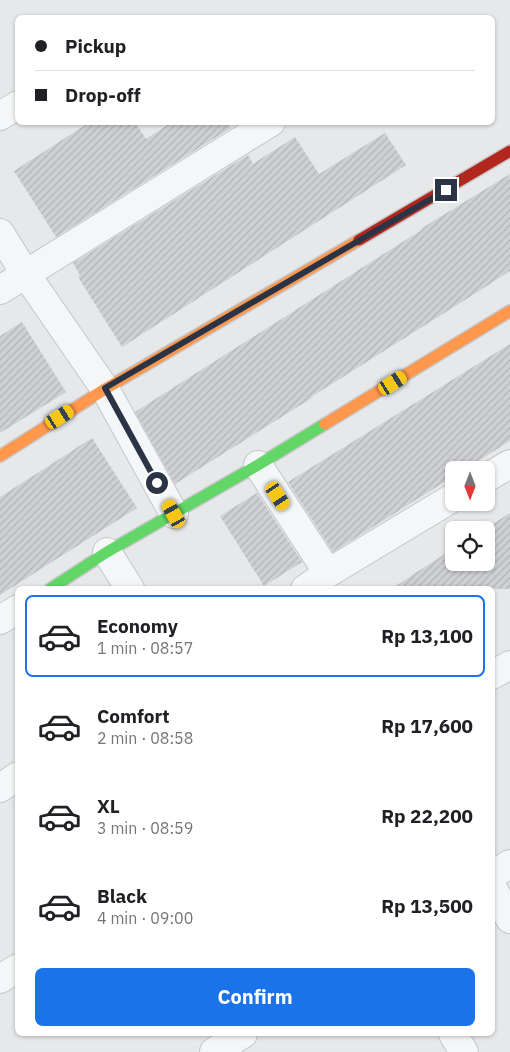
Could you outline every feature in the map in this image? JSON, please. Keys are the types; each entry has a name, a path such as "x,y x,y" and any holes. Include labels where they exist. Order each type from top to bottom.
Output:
{"street":[{"path":"0,116 15,107"},
{"path":"0,290 266,125"},
{"path":"0,456 105,388 510,151"},
{"path":"0,233 25,273 105,388 174,514"},
{"path":"55,586 107,552 258,465 510,311"},
{"path":"495,473 510,464"},
{"path":"258,465 328,573"},
{"path":"309,586 445,502"},
{"path":"107,552 128,586"},
{"path":"0,620 15,611"},
{"path":"495,673 510,665"},
{"path":"0,788 15,778"},
{"path":"495,872 510,864"},
{"path":"495,892 510,919"},
{"path":"0,979 15,970"},
{"path":"214,1052 240,1036"}],"building":[{"path":"85,125 137,125 146,139 167,125 229,125 231,128 56,237 14,171"},
{"path":"385,133 406,165 122,347 78,277 80,275 73,263 248,155 253,164 295,137 319,174"},
{"path":"510,174 510,271 175,484 135,412 422,228"},
{"path":"22,322 66,392 0,433 0,336"},
{"path":"510,344 510,441 478,461 445,461 445,482 333,552 288,482"},
{"path":"92,438 137,508 0,595 0,497"},
{"path":"257,493 302,562 264,586 220,516"},
{"path":"510,513 510,589 495,589 495,586 396,586 445,554 445,571 495,571 495,522"}],"traffic: fast":[{"path":"55,586 107,552 325,424"}],"traffic: slow":[{"path":"0,456 105,389 359,240"},
{"path":"325,424 510,311"}],"traffic: jam":[{"path":"359,240 510,151"}],"route":[{"path":"157,483 105,388 446,190"}]}
